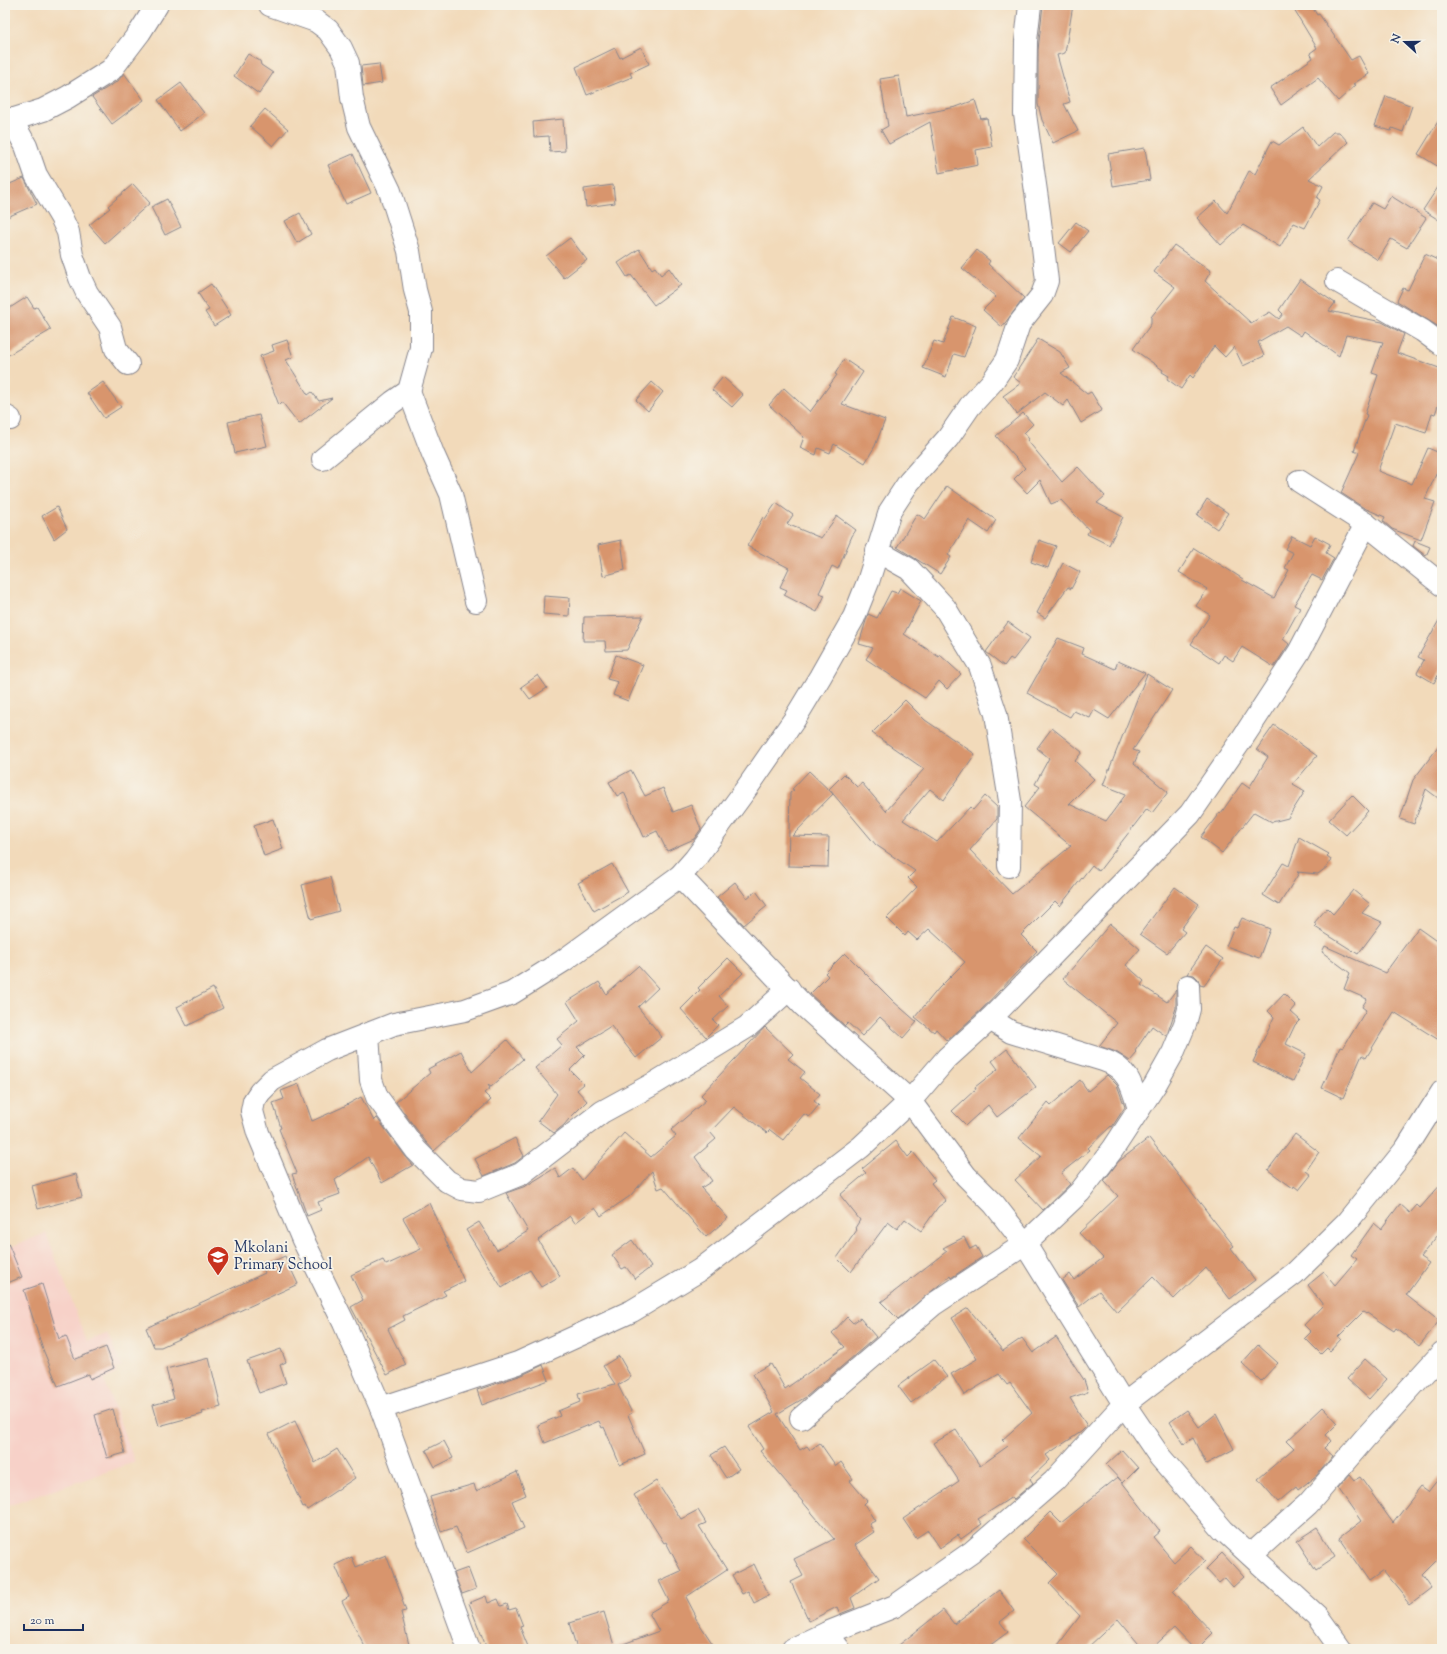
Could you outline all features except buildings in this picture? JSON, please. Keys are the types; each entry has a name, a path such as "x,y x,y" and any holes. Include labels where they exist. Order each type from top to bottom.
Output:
{"street":[{"path":"128,364 116,349 110,327 87,293 72,255 68,232 61,217 36,175 26,146 8,121 43,110 68,97 111,70 140,32 158,5"},
{"path":"270,5 316,22 328,30 341,48 348,63 352,98 358,127 390,191 409,251 415,290 422,312 421,348 409,391 433,454 451,494 476,601"},
{"path":"469,1649 381,1408 344,1323 302,1240 258,1133 252,1111 254,1102 260,1092 272,1080 326,1050 394,1024 465,1010 512,993 563,961 680,876 695,859 754,778 794,720 854,617 868,582 890,511 909,482 948,438 970,406 992,382 1007,360 1019,324 1042,295 1047,281 1025,114 1026,41 1030,5"},
{"path":"1337,281 1423,332 1442,345"},
{"path":"323,459 393,402 409,391"},
{"path":"1299,481 1366,524 1442,585"},
{"path":"381,1408 518,1363 632,1311 700,1270 861,1147 910,1101 947,1058 990,1019 1190,814 1242,739 1299,652 1366,524"},
{"path":"877,551 909,569 945,608 980,666 996,714 1010,801 1009,866"},
{"path":"680,876 804,1005 910,1101 966,1176 994,1204 1025,1244 1124,1404 1160,1457 1223,1530 1318,1617 1340,1649"},
{"path":"801,1418 934,1304 1025,1244 1080,1192 1113,1149 1138,1108 1155,1086 1185,1024 1189,1009 1188,986"},
{"path":"368,1034 371,1080 376,1097 416,1150 447,1181 462,1189 479,1191 521,1174 602,1112 655,1083 747,1027 788,989"},
{"path":"990,1019 1011,1032 1103,1060 1116,1066 1130,1081 1138,1108"},
{"path":"793,1649 833,1641 895,1606 972,1552 1054,1481 1124,1404 1300,1268 1347,1222 1406,1149 1442,1092"},
{"path":"1251,1555 1308,1504 1442,1353"}],"shaded area":[{"path":"46,1233 87,1341 107,1334 122,1366 116,1369 117,1373 104,1380 135,1462 5,1507 5,1249"}],"place":[{"name":"Mkolani Primary School","path":"218,1276"}]}
